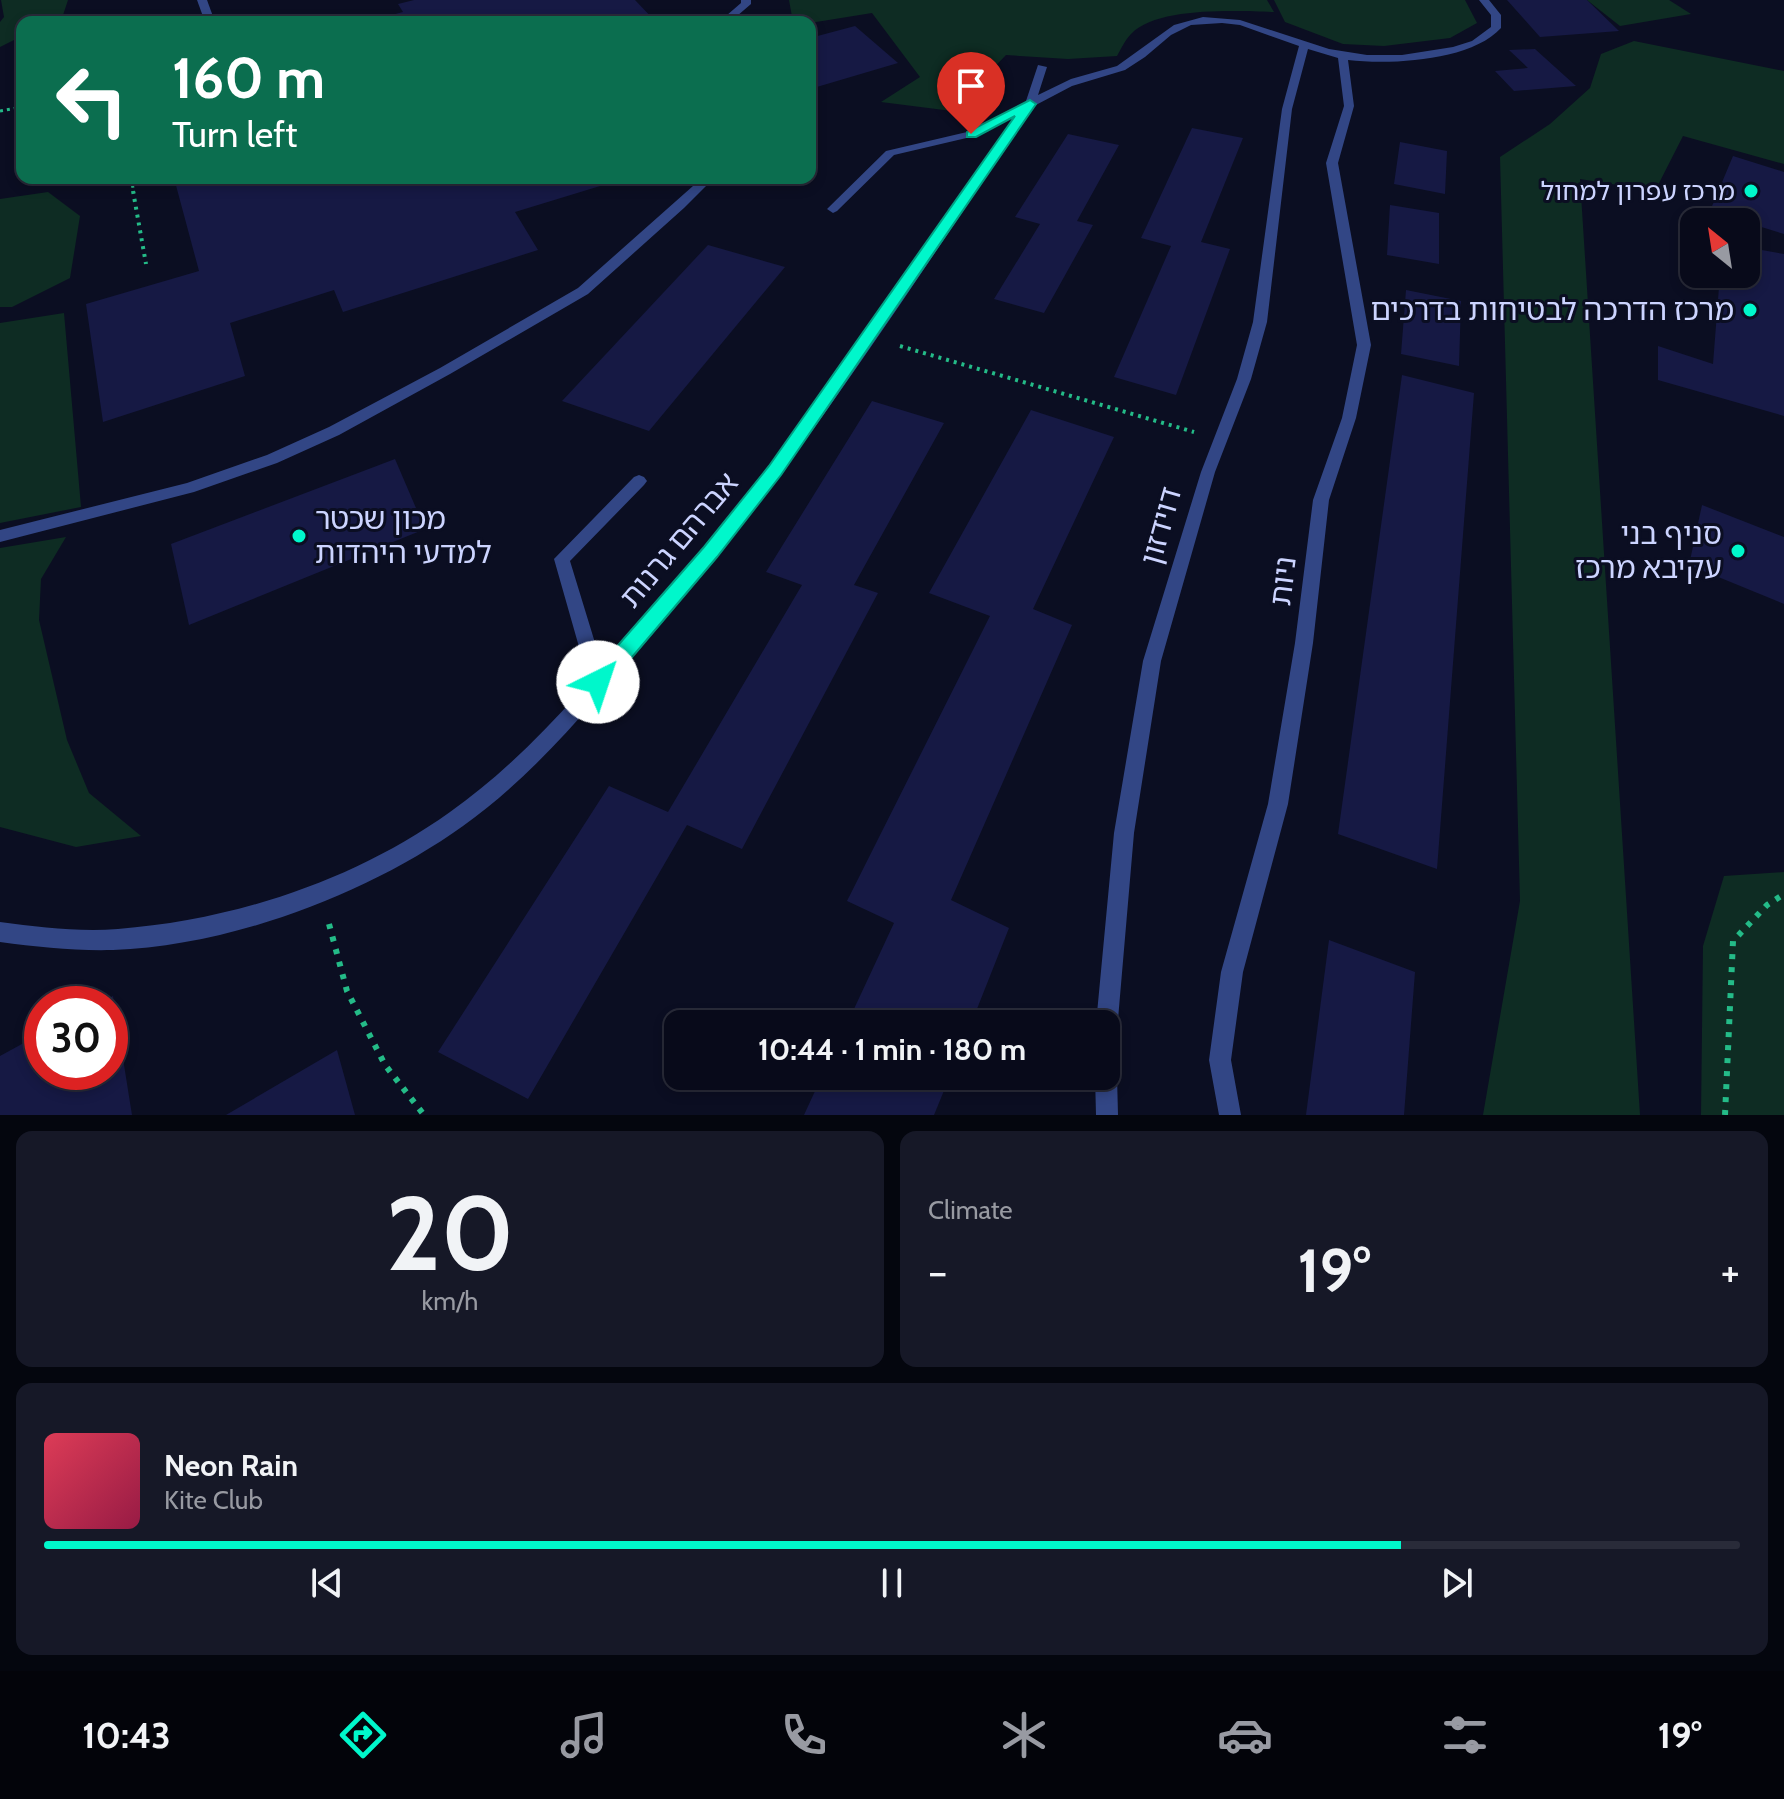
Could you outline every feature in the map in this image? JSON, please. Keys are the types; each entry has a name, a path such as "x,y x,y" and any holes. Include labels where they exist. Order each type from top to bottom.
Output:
{"street":[{"path":"732,16 746,0"},
{"path":"833,209 890,153 971,134 1068,83 1120,68 1138,59 1167,30 1200,20 1248,23 1343,56 1370,59 1428,55 1464,48 1486,39 1496,28 1496,15 1484,0"},
{"name":"דוידזון","path":"1108,1010 1124,833 1152,661 1208,472 1244,379 1260,322 1287,109 1304,44"},
{"name":"ניות","path":"1230,1115 1220,1060 1232,972 1278,804 1304,643 1321,500 1349,418 1364,345 1332,163 1349,106 1343,56"},
{"name":"אברהם גרנות","path":"0,932 23,937 118,939 202,928 320,892 374,870 456,819 525,759 598,682 711,552 775,471 1030,104 1042,67"},
{"path":"0,536 189,488 272,459 334,431 583,291 702,184"},
{"path":"598,682 562,559 639,481"},
{"path":"1106,1090 1107,1115"}],"path":[{"path":"132,184 146,264"},
{"path":"869,336 1220,439"},
{"path":"320,892 347,991 385,1065 424,1115"},
{"path":"1725,1115 1733,941 1767,905 1784,894"}],"green space":[{"path":"1,0 68,0 63,16 16,16 16,39 0,47 0,22 4,17"},
{"path":"789,0 1267,0 1274,12 1199,12 1159,19 1131,34 1117,56 1068,59 1006,55 952,111 881,102 920,77 872,13 816,22 816,16 792,16"},
{"path":"1274,0 1465,0 1477,23 1450,38 1384,46 1343,44 1285,22"},
{"path":"1587,0 1669,0 1691,14 1620,26"},
{"path":"1634,41 1784,71 1784,164 1683,136 1655,191 1580,179 1640,1115 1483,1115 1520,901 1500,157 1550,124 1590,88 1601,54"},
{"path":"48,192 80,216 70,278 12,307 0,307 0,199"},
{"path":"64,313 81,507 0,523 0,323"},
{"path":"66,537 41,579 39,620 67,740 89,793 141,836 76,847 0,827 0,548"},
{"path":"1784,872 1784,1115 1701,1115 1703,946 1724,876"}],"building":[{"path":"414,0 635,0 650,16 388,16 403,12 398,4"},
{"path":"1507,0 1587,0 1619,31 1540,37"},
{"path":"855,26 898,63 816,87 816,36"},
{"path":"1535,49 1576,86 1514,91 1495,71 1528,68 1509,50"},
{"path":"1192,128 1243,138 1201,242 1230,249 1176,395 1114,377 1171,246 1141,238"},
{"path":"1068,134 1119,145 1077,221 1093,225 1044,313 994,299 1040,224 1015,217"},
{"path":"1400,142 1447,151 1445,194 1394,184"},
{"name":"מרכז עפרון למחול","path":"1733,156 1784,172 1784,234 1760,227 1760,208 1711,208"},
{"path":"176,184 607,184 515,212 538,250 343,312 334,290 230,323 245,376 103,422 86,304 199,271"},
{"path":"1390,205 1439,213 1439,264 1387,255"},
{"path":"708,245 785,267 649,431 562,401"},
{"name":"מרכז הדרכה לבטיחות בדרכים","path":"1760,250 1784,254 1784,416 1658,380 1658,346 1713,364 1719,288 1760,288"},
{"path":"1406,290 1461,301 1459,366 1401,354"},
{"path":"1402,375 1474,393 1437,869 1338,834"},
{"path":"872,401 944,423 854,585 878,593 742,849 687,825 528,1099 438,1052 609,786 668,812 802,585 766,572"},
{"path":"1031,410 1114,437 1033,609 1072,625 951,900 1009,928 977,1010 854,1010 894,923 847,901 990,616 929,593"},
{"name":"מכון שכטר למדעי היהדות","path":"395,459 425,529 189,625 171,544"},
{"name":"סניף בני עקיבא מרכז","path":"1702,505 1784,537 1784,604 1689,565"},
{"path":"1329,940 1415,972 1404,1115 1306,1115"},
{"path":"24,1043 24,1090 128,1090 132,1115 0,1115 0,1056"},
{"path":"337,1050 355,1115 226,1115"},
{"path":"816,1090 944,1090 934,1115 804,1115"}],"place":[{"name":"מרכז עפרון למחול","path":"1751,191"},
{"name":"מרכז הדרכה לבטיחות בדרכים","path":"1750,310"},
{"name":"מכון שכטר למדעי היהדות","path":"299,536"},
{"name":"סניף בני עקיבא מרכז","path":"1738,551"}],"route":[{"path":"598,682 711,552 775,471 1030,104 971,134"}]}
